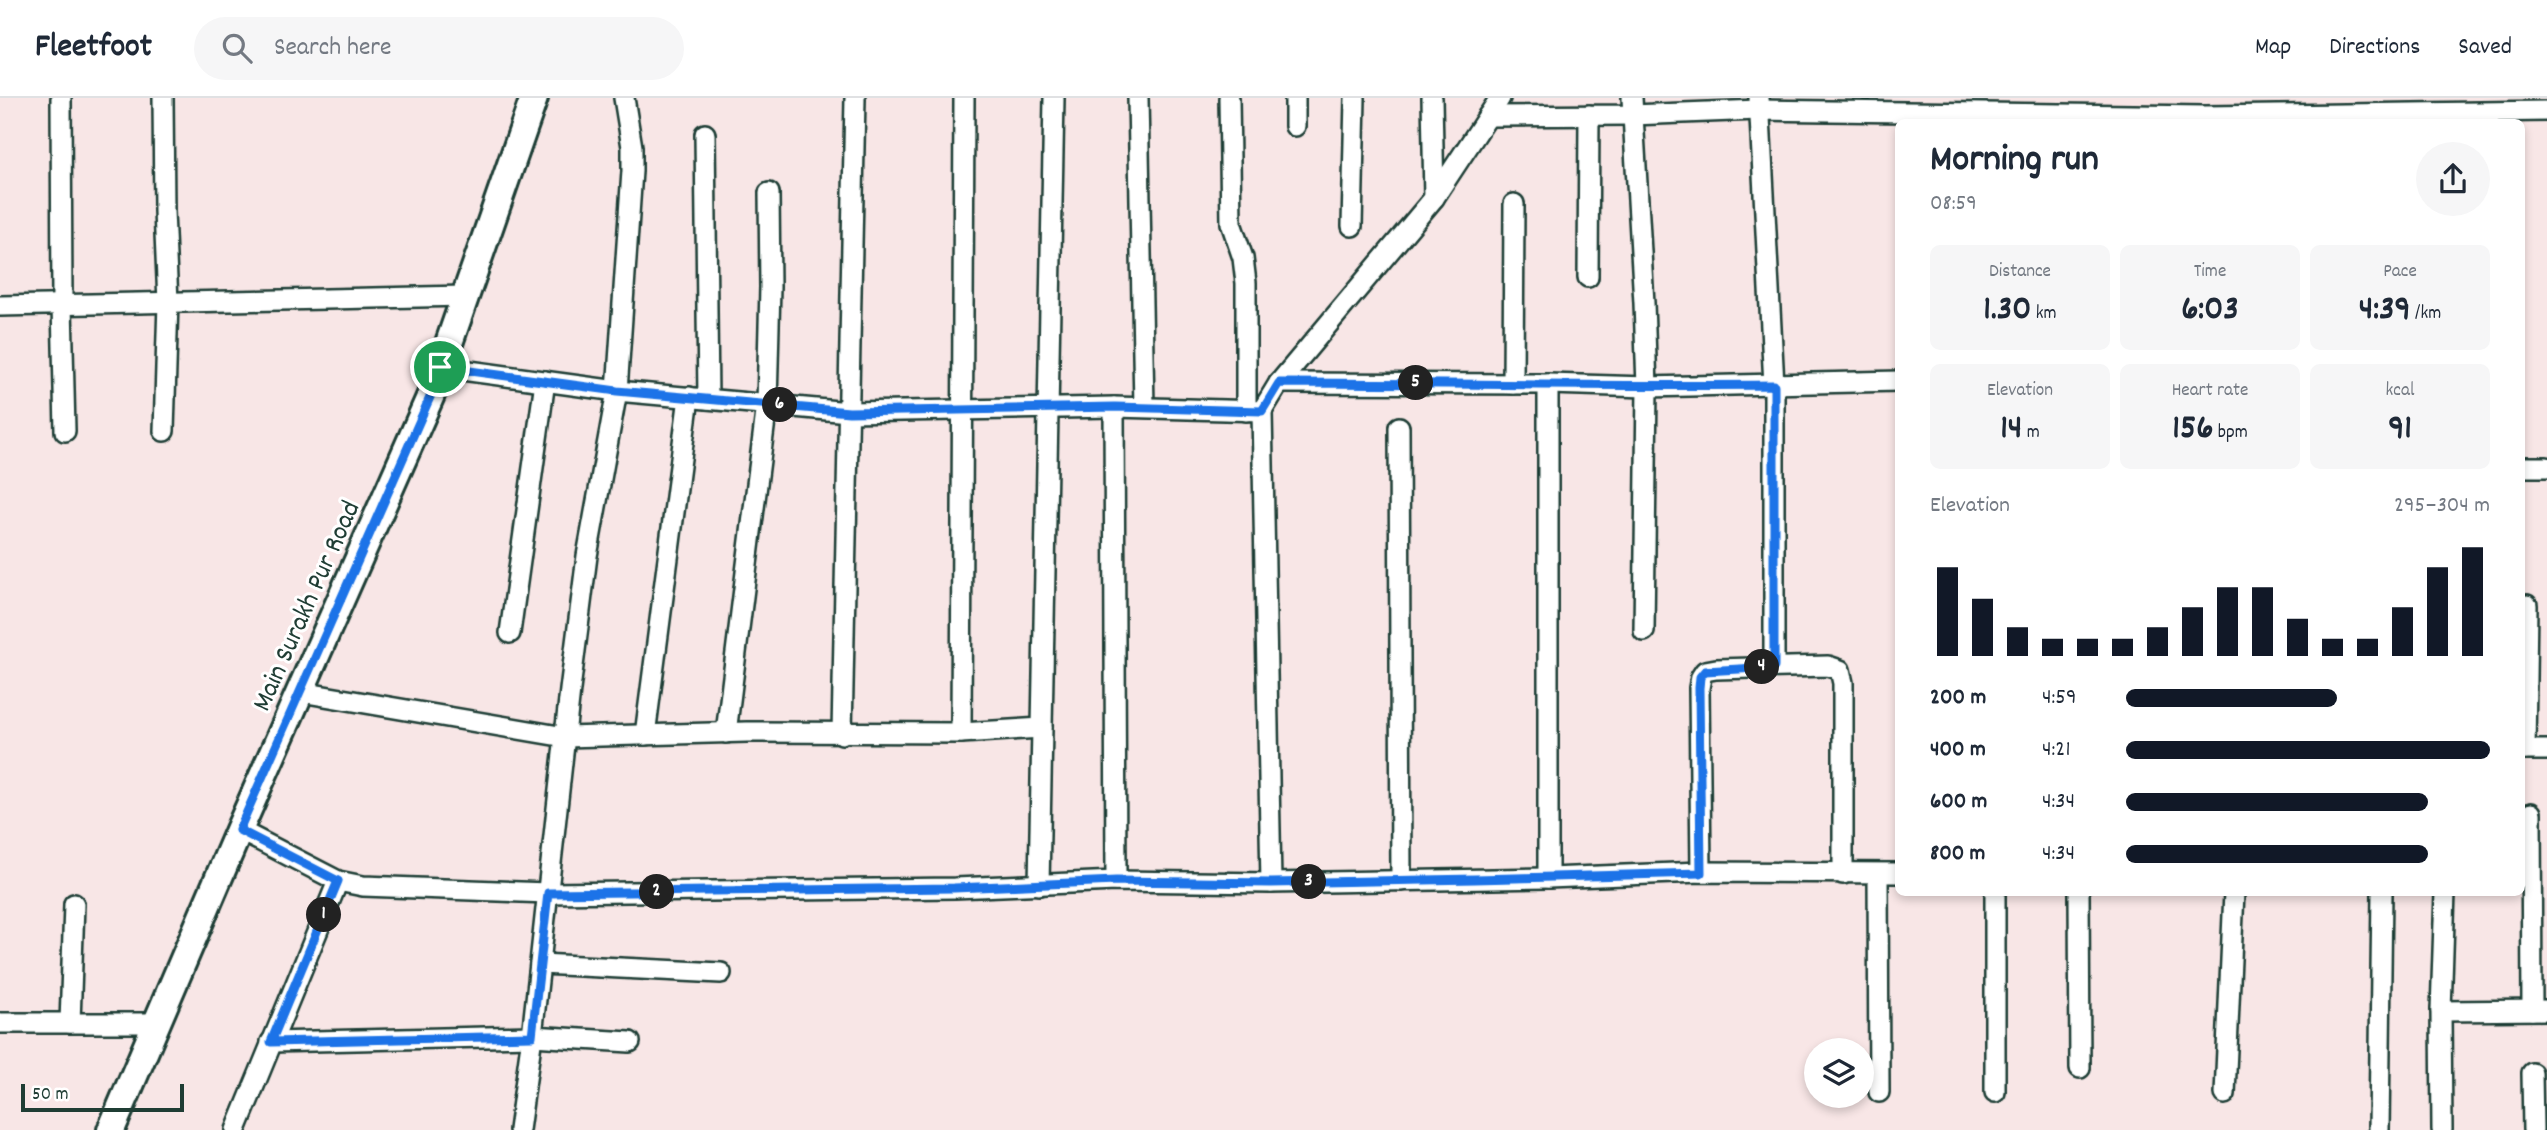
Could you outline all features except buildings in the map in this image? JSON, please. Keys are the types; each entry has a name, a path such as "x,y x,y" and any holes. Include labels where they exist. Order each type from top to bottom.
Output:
{"street":[{"path":"61,98 65,431"},
{"path":"163,98 168,302 164,431"},
{"name":"Main Surakh Pur Road","path":"111,1130 239,830 431,395 534,98"},
{"path":"519,1130 587,556 617,391 632,171 632,147 624,98"},
{"path":"842,734 855,98"},
{"path":"961,733 964,98"},
{"path":"1039,885 1054,98"},
{"path":"1138,98 1144,407"},
{"path":"1229,98 1231,223 1243,257 1254,411 1271,883"},
{"path":"1295,98 1295,126"},
{"path":"1352,226 1355,98"},
{"path":"1432,98 1434,198"},
{"path":"1254,411 1434,198 1500,98"},
{"path":"1488,116 1589,115 1632,106 1759,104 2097,119 2205,107 2448,111 2522,105 2547,111"},
{"path":"1759,104 1774,385 1774,667"},
{"path":"1632,106 1647,387 1644,631"},
{"path":"1588,277 1589,115"},
{"path":"645,735 699,398 705,134"},
{"path":"726,733 767,404 769,193"},
{"path":"1513,383 1514,204"},
{"path":"0,306 465,296"},
{"path":"440,367 617,391 849,412 1048,407 1254,411"},
{"path":"510,633 545,381"},
{"path":"1279,383 1513,383 1647,387 1895,381"},
{"path":"1548,384 1548,878"},
{"path":"1115,407 1116,881"},
{"path":"1399,427 1401,881"},
{"path":"2525,467 2547,467"},
{"path":"2525,702 2527,605"},
{"path":"1701,873 1700,677 1705,671 1716,669 1828,666 1840,670 1843,682 1843,874"},
{"path":"302,692 565,737 726,733 961,733 1042,728"},
{"path":"2525,750 2547,750"},
{"path":"2441,1011 2539,1010 2531,813"},
{"path":"239,830 338,881 363,886 548,893 954,888 1116,881 1271,883 1701,873 1895,873"},
{"path":"1878,874 1879,1092"},
{"path":"236,1130 338,881"},
{"path":"1994,896 1995,1092"},
{"path":"2079,896 2080,1068"},
{"path":"2225,1094 2234,896"},
{"path":"2379,1130 2382,896"},
{"path":"2442,1130 2441,1011 2445,896"},
{"path":"70,1023 74,904"},
{"path":"540,964 721,973"},
{"path":"0,1023 157,1023"},
{"path":"271,1042 532,1036 630,1042"},
{"path":"2532,1073 2533,1130"}],"route":[{"path":"440,367 617,391 849,412 1048,407 1262,411 1279,383 1647,387 1774,385 1774,667 1716,669 1705,671 1700,677 1701,873 1271,883 1116,881 954,888 548,893 532,1036 271,1042 338,881 239,830 431,395 440,367"}]}
